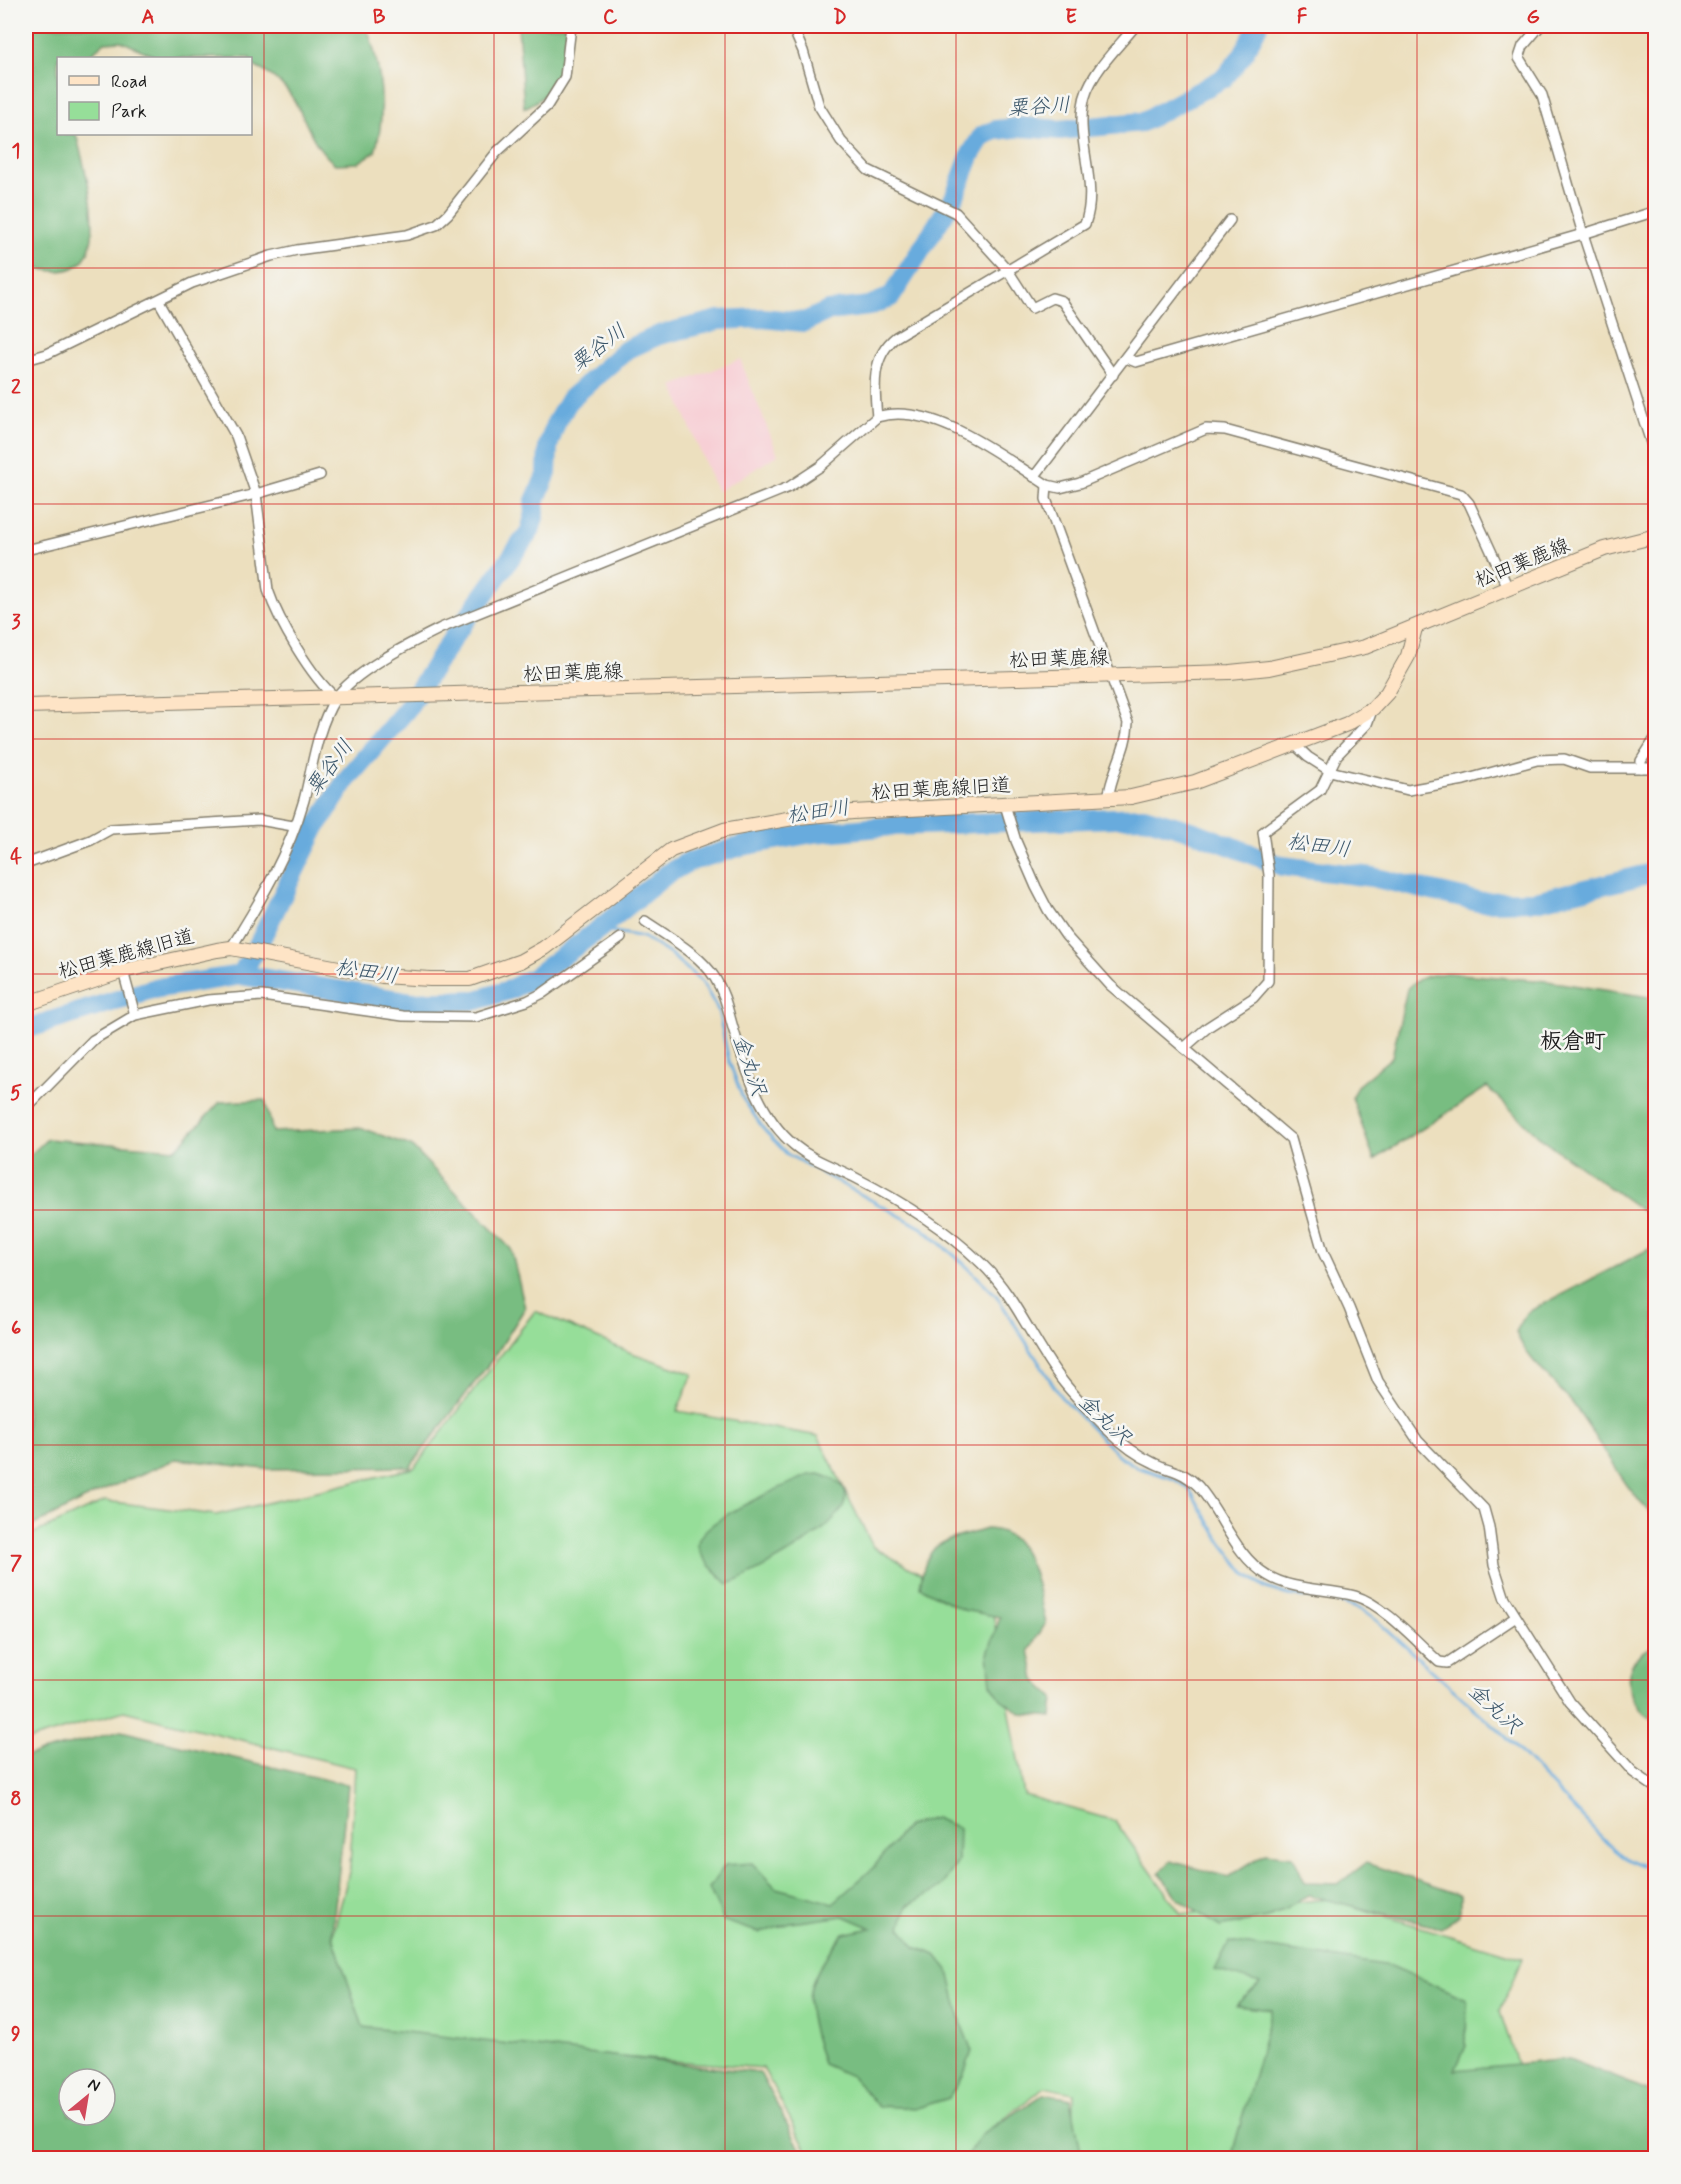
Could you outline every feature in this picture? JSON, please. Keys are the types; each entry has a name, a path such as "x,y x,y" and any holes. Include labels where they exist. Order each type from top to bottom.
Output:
{"main road":[{"name":"松田葉鹿線","path":"336,698 1111,676 1230,672 1269,668 1365,647 1604,549 1656,536"},
{"name":"松田葉鹿線旧道","path":"26,1004 191,954 235,949 382,976 470,979 521,961 544,948 649,864 671,850 705,836 805,817 1108,799 1146,794 1195,782 1347,724 1373,708 1387,693 1408,656 1415,628"},
{"path":"26,706 336,698"}],"street":[{"path":"26,360 47,354 192,283 271,256 297,250 407,235 436,225 448,214 497,152 547,106 565,77 571,26"},
{"path":"792,26 803,51 819,106 841,141 868,170 941,203 956,213 1007,269 1032,308 1052,298 1062,301 1113,375"},
{"path":"877,417 877,362 883,347 1007,269 1085,224 1091,201 1091,187 1083,106 1093,80 1135,26"},
{"path":"1539,26 1522,46 1519,58 1542,95 1583,234 1656,458"},
{"path":"1126,358 1136,362 1656,211"},
{"path":"1034,477 1230,220"},
{"path":"159,301 236,436 256,494 268,590 274,606 323,687 336,698"},
{"path":"235,949 268,887 293,826 303,801 320,735 336,698 395,652 455,622 789,488 821,466 877,417 900,414 939,423 1047,485 1060,488 1080,483 1206,429 1225,430 1461,494 1469,503 1508,588"},
{"path":"26,550 256,494 320,475"},
{"path":"1047,485 1046,499 1128,723 1127,741 1113,771 1108,799"},
{"path":"1184,1048 1208,1027 1253,998 1268,981 1269,875 1263,831 1314,796 1342,748 1367,724 1373,708"},
{"path":"1641,768 1641,761 1656,737"},
{"path":"1293,743 1308,757 1330,771 1408,790 1464,780 1537,760 1564,759 1590,768 1656,768"},
{"path":"1005,805 1016,841 1036,887 1066,936 1110,985 1291,1139 1323,1251 1378,1381 1418,1441 1484,1509 1494,1565 1505,1599 1588,1725 1632,1772 1656,1788"},
{"path":"26,864 91,840 111,829 259,820 293,826"},
{"path":"645,921 679,945 713,975 728,1005 733,1028 758,1097 781,1133 814,1158 885,1194 925,1219 983,1264 1004,1289 1065,1384 1125,1445 1156,1464 1185,1474 1197,1485 1223,1520 1243,1553 1268,1576 1286,1583 1354,1596 1371,1602 1439,1662 1447,1663 1462,1655 1516,1617"},
{"path":"26,1108 93,1040 134,1012 208,1000 262,996 403,1017 476,1017 527,1001 543,993 621,938"},
{"path":"124,974 134,1012"}],"shaded area":[{"path":"740,359 778,455 717,492 673,386"}],"green space":[{"path":"26,26 366,26 379,72 381,121 375,152 358,163 335,164 323,152 284,86 252,66 252,57 157,57 121,41 105,42 87,57 57,57 57,135 76,135 92,207 93,231 88,252 77,266 57,271 26,265"},
{"path":"518,26 567,26 562,64 554,84 537,101 524,108"},
{"path":"1447,973 1547,981 1655,998 1655,1220 1543,1140 1487,1087 1374,1160 1352,1097 1357,1086 1392,1057 1407,989 1420,979"},
{"path":"265,1100 273,1132 361,1128 411,1146 511,1249 525,1308 495,1356 410,1467 265,1469 176,1459 95,1494 26,1529 26,1159 47,1139 176,1149 220,1102"},
{"path":"1655,1246 1655,1518 1633,1493 1571,1402 1528,1354 1516,1332 1526,1313"},
{"path":"535,1311 629,1352 693,1374 677,1411 818,1436 873,1547 993,1614 1024,1795 1115,1821 1181,1914 1329,1899 1522,1958 1500,2012 1545,2147 1619,2134 1635,2158 1073,2158 1074,2093 1045,2087 991,2128 969,2158 811,2158 763,2068 453,2044 356,2033 333,1935 350,1868 355,1768 124,1711 26,1741 26,1537 105,1501 216,1515 414,1468"},
{"path":"819,1474 841,1485 845,1500 835,1517 816,1535 791,1552 728,1584 701,1555 698,1544 702,1535 727,1514 809,1475"},
{"path":"986,1529 1001,1532 1014,1539 1030,1564 1046,1623 1029,1650 1035,1680 1054,1698 1052,1717 1022,1714 1001,1699 991,1684 988,1654 1000,1617 963,1610 920,1587 927,1559 933,1550 948,1540"},
{"path":"1655,1645 1655,1721 1636,1703 1630,1693 1628,1682 1634,1661"},
{"path":"121,1731 348,1785 332,1934 363,2027 760,2073 805,2158 26,2158 26,1756"},
{"path":"935,1818 959,1828 958,1862 940,1888 907,1906 901,1928 915,1947 936,1955 949,1971 962,2026 972,2051 964,2074 949,2098 917,2108 878,2106 851,2076 823,2064 809,2009 809,1995 819,1968 843,1934 872,1928 844,1916 791,1923 760,1933 724,1921 709,1888 725,1865 752,1863 776,1888 833,1903 872,1869 907,1826"},
{"path":"1266,1853 1293,1856 1305,1883 1338,1884 1366,1863 1460,1895 1460,1915 1441,1928 1308,1895 1268,1918 1220,1927 1179,1900 1159,1873 1171,1861 1228,1877"},
{"path":"1229,1942 1391,1966 1467,1999 1466,2046 1455,2070 1569,2059 1655,2093 1655,2158 1637,2158 1632,2153 1560,2158 1231,2158 1272,2010 1236,2006 1260,1983 1215,1970"},
{"path":"1044,2094 1071,2099 1082,2158 966,2158 981,2135"}],"waterway":[{"name":"粟谷川","path":"241,975 316,827 347,779 406,710 454,636 530,531 535,513 534,503 547,473 548,446 556,423 570,399 626,350 659,335 719,320 762,318 804,322 828,311 869,306 891,297 954,198 971,154 982,136 996,130 1023,127 1060,130 1142,122 1224,78 1242,56 1258,26"},
{"name":"松田川","path":"26,1029 152,989 241,975 411,1002 477,1000 509,990 533,978 667,874 688,862 742,846 814,833 892,826 1144,817 1195,832 1282,866 1372,877 1479,902 1536,901 1656,872"},
{"name":"金丸沢","path":"599,929 643,937 670,954 702,982 718,1010 729,1061 743,1099 765,1131 787,1154 922,1228 962,1262 996,1295 1061,1397 1118,1455 1137,1467 1174,1479 1189,1489 1222,1543 1246,1574 1266,1588 1288,1595 1337,1601 1362,1610 1505,1736 1606,1842 1623,1856 1656,1873"}],"district":[{"name":"板倉町","path":"1573,1040"}]}
